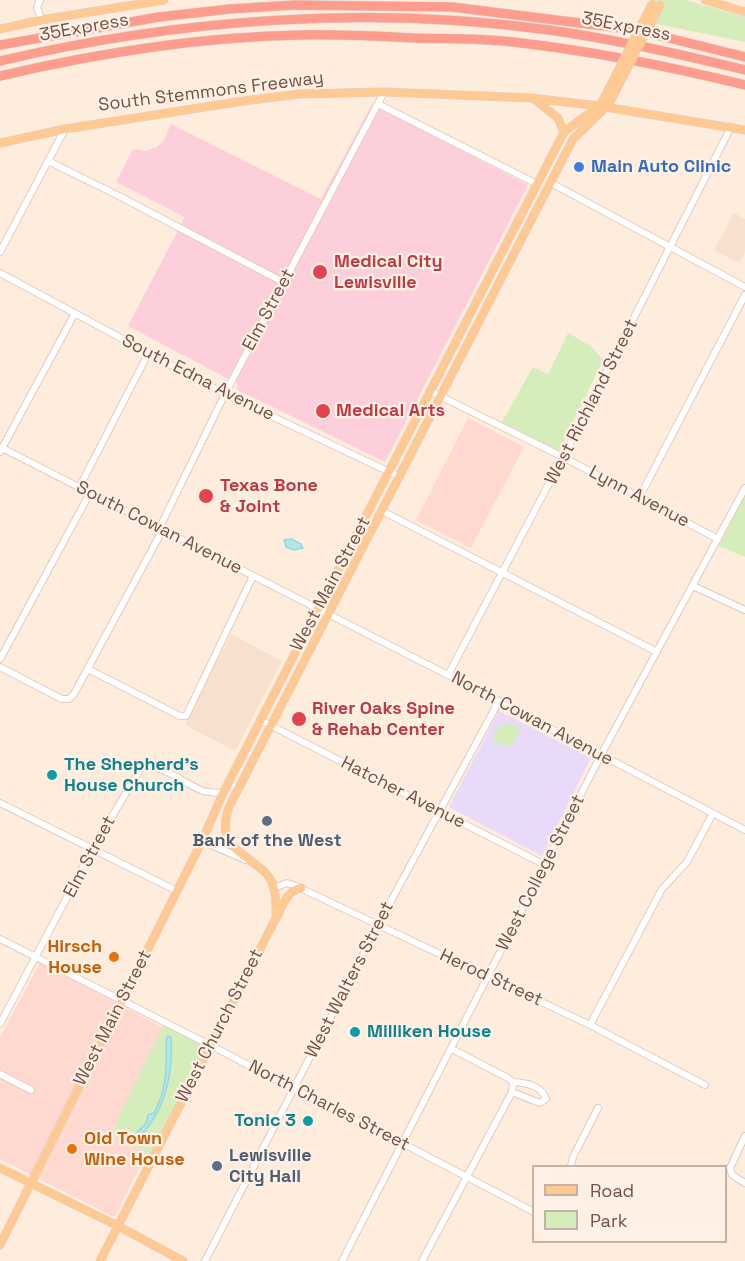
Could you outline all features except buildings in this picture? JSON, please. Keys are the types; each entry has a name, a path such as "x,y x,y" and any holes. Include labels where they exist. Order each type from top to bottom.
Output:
{"highway":[{"path":"0,45 159,17 350,0"},
{"path":"296,5 452,7 636,30 745,57"},
{"name":"35Express","path":"0,61 80,44 191,27 291,19 382,18 460,21 550,30 659,50 745,70"},
{"path":"0,76 70,61 150,48 290,35 511,41 590,51 658,64 745,85"}],"main road":[{"path":"0,29 136,2 164,0"},
{"path":"705,0 745,12"},
{"name":"West Main Street","path":"252,862 236,850 225,835 225,818 229,807 575,136 604,105 656,2"},
{"name":"South Stemmons Freeway","path":"0,143 65,129 171,111 300,94 384,92 531,98 604,105 745,130"},
{"path":"531,98 558,118 564,132"},
{"name":"West Main Street","path":"0,1245 202,841 223,793 564,132 604,105"},
{"path":"551,183 549,177 552,156"},
{"path":"252,862 269,875 274,888 276,918"},
{"name":"West Church Street","path":"100,1261 276,918 290,894 295,889 301,888"},
{"path":"0,1168 183,1261"}],"street":[{"path":"40,0 37,8 41,20"},
{"name":"Elm Street","path":"0,667 62,699 69,699 74,694 161,530 225,394 384,92"},
{"path":"378,104 537,184"},
{"name":"West Richland Street","path":"448,675 672,247 731,127"},
{"path":"0,252 65,129"},
{"path":"48,161 119,195 284,282"},
{"path":"551,183 745,287"},
{"name":"South Edna Avenue","path":"0,273 225,394 400,477"},
{"path":"639,498 745,295"},
{"path":"1,449 75,313"},
{"path":"79,488 149,352"},
{"name":"Lynn Avenue","path":"430,391 563,457 718,539"},
{"name":"South Cowan Avenue","path":"1,449 318,609"},
{"name":"West College Street","path":"342,1261 601,755 745,488"},
{"path":"0,658 90,493"},
{"path":"382,511 657,652"},
{"path":"88,669 180,716 186,716 253,576"},
{"path":"693,586 745,610"},
{"name":"North Cowan Avenue","path":"318,609 745,830"},
{"name":"West Walters Street","path":"205,1261 378,925 499,701"},
{"name":"Hatcher Avenue","path":"260,720 545,866"},
{"name":"Elm Street","path":"0,1024 93,848 141,768 147,766 159,769 205,792 223,793"},
{"path":"0,802 177,891"},
{"path":"590,1025 662,890 687,862 713,813"},
{"path":"202,841 252,862"},
{"name":"Herod Street","path":"274,888 287,883 301,888 590,1025 705,1085"},
{"name":"North Charles Street","path":"0,939 532,1211"},
{"path":"452,1049 513,1082 531,1084 545,1095 546,1099 540,1103 512,1092"},
{"path":"0,1074 31,1090"},
{"path":"422,1261 512,1092 513,1082"},
{"path":"571,1165 598,1108"},
{"path":"745,1136 730,1168 732,1175 745,1184"}],"shaded area":[{"name":"Medical City Lewisville","path":"372,104 528,185 385,462 236,389 238,384 128,326 185,217 116,182 133,149 146,151 157,147 164,140 171,124 321,199"},
{"path":"734,213 745,219 745,252 739,263 714,250"},
{"path":"468,418 524,447 471,548 416,520"},
{"path":"231,634 282,661 235,751 185,725"},
{"path":"499,711 591,758 542,856 449,807"},
{"path":"40,963 200,1047 114,1217 0,1159 0,1037"}],"green space":[{"path":"652,0 685,0 745,17 745,42 652,23 643,17"},
{"path":"568,333 591,346 603,360 559,451 502,422 533,367 548,374"},
{"path":"745,496 745,557 719,546"},
{"path":"510,723 521,728 512,745 506,747 492,741 499,726"},
{"path":"165,1022 210,1045 153,1156 112,1135 121,1111"}],"water":[{"path":"291,539 301,544 303,548 294,550 286,547 284,540"},
{"path":"168,1036 171,1037 171,1065 166,1091 155,1116 138,1138 134,1136 146,1123 148,1115 154,1113 162,1095"}],"place":[{"name":"Main Auto Clinic","path":"579,167"},
{"name":"Medical City Lewisville","path":"320,272"},
{"name":"Medical Arts","path":"323,411"},
{"name":"Texas Bone & Joint","path":"206,496"},
{"name":"River Oaks Spine & Rehab Center","path":"299,719"},
{"name":"The Shepherd's House Church","path":"52,775"},
{"name":"Bank of the West","path":"267,821"},
{"name":"Hirsch House","path":"114,957"},
{"name":"Milliken House","path":"355,1032"},
{"name":"Tonic 3","path":"308,1121"},
{"name":"Old Town Wine House","path":"72,1149"},
{"name":"Lewisville City Hall","path":"217,1166"}]}
